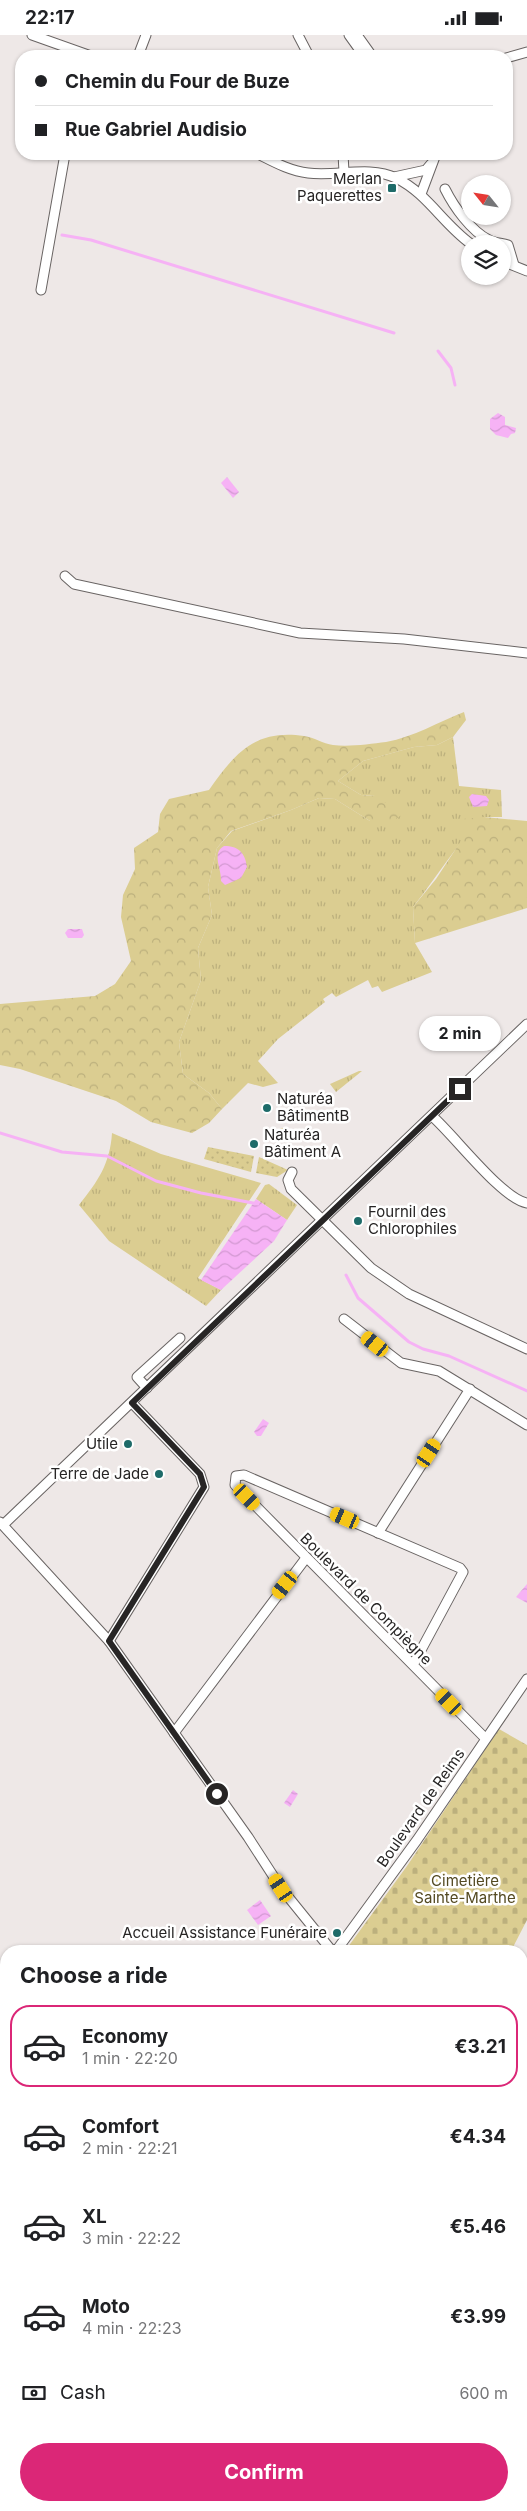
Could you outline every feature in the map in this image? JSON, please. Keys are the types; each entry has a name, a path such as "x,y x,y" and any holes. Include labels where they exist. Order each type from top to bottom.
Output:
{"street":[{"path":"32,35 71,50"},
{"path":"140,50 146,35"},
{"path":"298,35 306,50"},
{"path":"349,35 360,50"},
{"path":"357,35 368,50"},
{"path":"513,56 527,52"},
{"path":"41,290 64,160"},
{"path":"271,160 296,171 314,174 344,172 394,177 426,170 432,164"},
{"path":"343,160 344,172"},
{"path":"421,194 434,160"},
{"path":"394,177 421,194 448,225 461,236"},
{"path":"445,189 453,204 478,232 490,240 508,245 514,265"},
{"path":"511,264 527,271"},
{"path":"65,576 74,584 300,633 404,639 527,653"},
{"path":"329,1945 281,1888 109,1641 2,1523 132,1403 527,1024"},
{"path":"432,1116 513,1198 527,1203"},
{"path":"292,1172 288,1180 291,1189 371,1268 409,1294 527,1349"},
{"path":"344,1319 401,1363 439,1371 527,1425"},
{"path":"147,1388 137,1377 180,1337"},
{"path":"413,1665 463,1572 460,1568 378,1533 470,1389"},
{"path":"109,1641 203,1492 204,1487 200,1474 132,1403"},
{"name":"Boulevard de Compiègne","path":"378,1533 244,1475 236,1476 235,1485 485,1739"},
{"path":"174,1733 306,1558"},
{"name":"Boulevard de Reims","path":"338,1945 422,1833 527,1679"}],"green space":[{"path":"464,712 466,720 453,737 437,745 414,747 363,761 338,781 361,795 375,796 403,814 390,823 370,821 335,799 319,798 231,831 217,848 208,887 212,915 198,948 201,980 179,1042 183,1074 209,1093 222,1109 209,1123 192,1133 151,1122 116,1101 20,1069 0,1065 0,1004 95,996 115,984 131,961 121,917 123,895 135,869 134,848 158,832 160,814 169,799 209,790 238,755 259,740 272,736 304,736 339,746 386,742 416,733"},
{"path":"453,737 459,786 501,790 502,817 484,817 474,827 413,907 415,943 432,972 382,992 378,986 372,988 368,980 336,997 332,993 323,999 325,1002 278,1039 258,1061 278,1083 263,1087 248,1083 222,1109 209,1093 183,1074 179,1042 201,980 198,948 212,915 208,887 217,848 232,831 319,798 335,799 370,821 375,796 361,795 338,781 363,761 414,747 437,745"},
{"path":"484,817 527,821 527,908 415,943 413,907 436,879 463,838 461,819"},
{"path":"362,1071 336,1092 330,1084"},
{"path":"286,1127 293,1135 292,1139 276,1137 279,1129"},
{"path":"112,1133 161,1154 261,1183 198,1278 221,1290 206,1306 109,1241 79,1205 102,1172 109,1154"},
{"path":"208,1147 254,1156 251,1172 204,1159"},
{"path":"259,1157 288,1170 277,1177 256,1173"},
{"path":"269,1184 297,1205 287,1220 256,1199 265,1185"},
{"name":"Cimetière Sainte-Marthe","path":"499,1729 527,1745 527,1920 514,1945 349,1945 407,1866"}],"water":[{"path":"498,413 505,417 505,425 516,428 515,433 511,434 508,438 496,435 490,429 490,419"},
{"path":"227,477 239,492 233,498 221,483"},
{"path":"472,794 486,796 489,800 487,806 473,807 469,797"},
{"path":"224,846 234,847 240,851 245,858 247,867 241,878 225,885 221,881 218,862 218,853"},
{"path":"68,929 82,929 84,935 82,938 68,938 65,933"},
{"path":"256,1199 287,1220 274,1241 221,1290 201,1280"},
{"path":"263,1419 269,1423 261,1436 257,1436 254,1432"},
{"path":"527,1584 527,1603 516,1597"},
{"path":"293,1790 298,1794 290,1807 284,1803"},
{"path":"260,1900 271,1916 258,1925 247,1910"}],"waterway":[{"path":"62,235 91,240 394,333"},
{"path":"438,351 451,368 455,385"},
{"path":"0,1133 62,1152 107,1156 156,1181 201,1193 258,1204"},
{"path":"346,1275 358,1298 409,1342 423,1349 449,1356 527,1391"}],"place":[{"name":"Merlan Paquerettes","path":"392,188"},
{"name":"Naturéa BâtimentB","path":"267,1108"},
{"name":"Naturéa Bâtiment A","path":"254,1144"},
{"name":"Fournil des Chlorophiles","path":"358,1221"},
{"name":"Utile","path":"128,1444"},
{"name":"Terre de Jade","path":"159,1474"},
{"name":"Accueil Assistance Funéraire","path":"337,1933"}],"route":[{"path":"217,1794 109,1641 203,1492 204,1487 204,1481 200,1474 132,1403 460,1089"}]}
